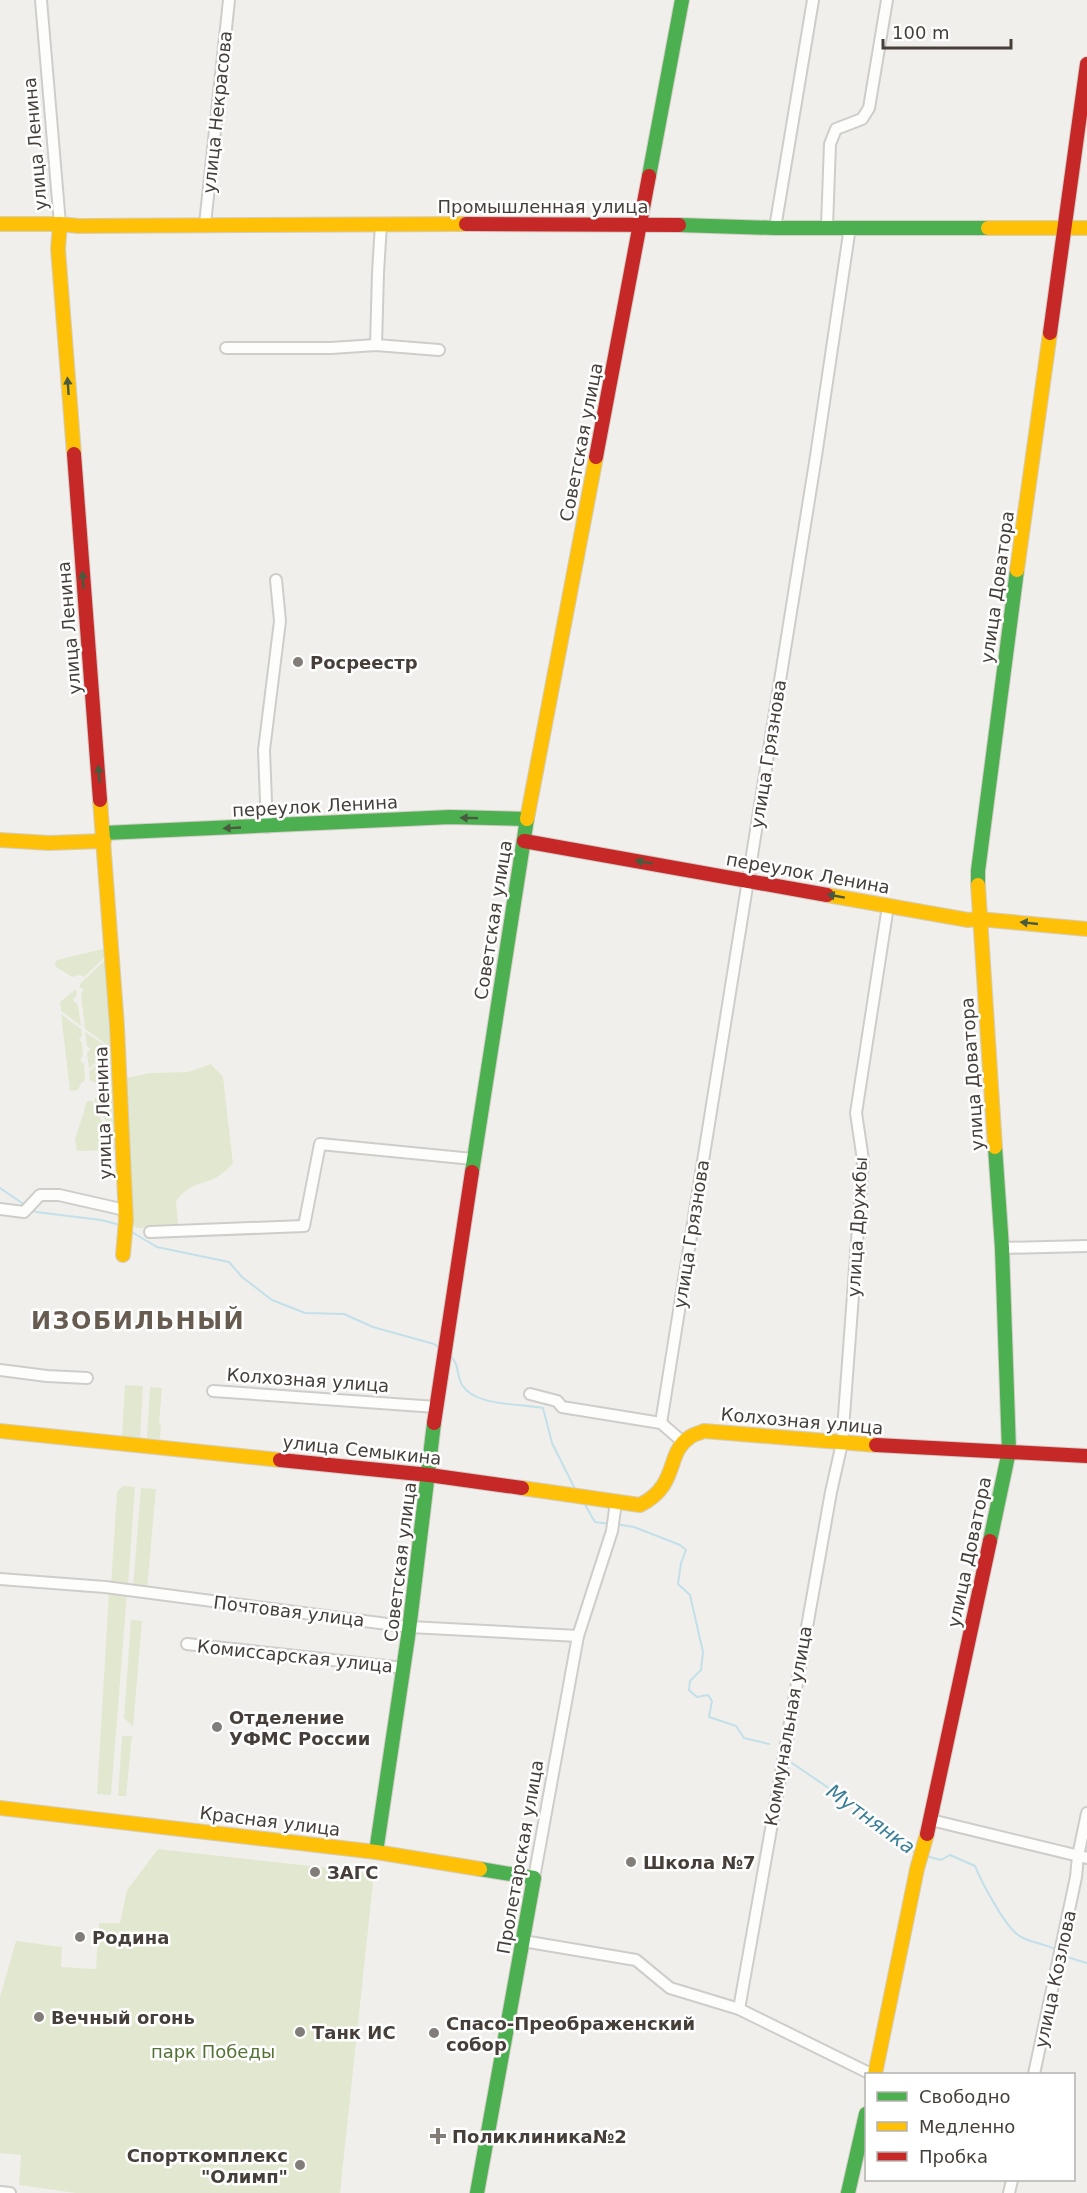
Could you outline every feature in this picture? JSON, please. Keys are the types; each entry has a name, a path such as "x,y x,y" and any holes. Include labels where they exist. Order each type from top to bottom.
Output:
{"street":[{"name":"улица Ленина","path":"41,0 60,224 58,249 117,1026 125,1221 123,1255"},
{"name":"улица Некрасова","path":"205,224 229,0"},
{"name":"Советская улица","path":"376,1852 410,1627 446,1334 527,819 682,0"},
{"path":"775,228 813,0"},
{"path":"827,226 830,144 836,129 862,119 869,108 887,0"},
{"name":"улица Доватора","path":"873,2073 923,1844 931,1820 1009,1451 1002,1248 979,919 978,870 992,752 1087,64"},
{"name":"Промышленная улица","path":"0,224 78,226 640,224 775,228 827,226 1087,228"},
{"path":"376,345 381,224"},
{"name":"улица Грязнова","path":"661,1423 850,227"},
{"path":"225,348 331,348 376,345 439,350"},
{"path":"267,827 264,750 280,621 276,580"},
{"name":"переулок Ленина","path":"0,840 49,843 104,837 450,817 527,819"},
{"name":"переулок Ленина","path":"524,841 968,920 979,919 1087,929"},
{"name":"улица Дружбы","path":"842,1443 863,1160 856,1113 888,906"},
{"path":"150,1232 304,1226 320,1144 473,1159"},
{"path":"0,1209 24,1212 40,1196 59,1195 125,1221"},
{"path":"1002,1248 1087,1246"},
{"path":"0,1370 87,1378"},
{"name":"Колхозная улица","path":"213,1391 436,1407"},
{"path":"530,1394 557,1401 562,1407 661,1423 684,1443"},
{"name":"улица Семыкина","path":"0,1431 429,1475 640,1505 650,1502 659,1495 684,1443"},
{"name":"Колхозная улица","path":"684,1443 692,1435 705,1431 842,1443 1087,1456"},
{"name":"Коммунальная улица","path":"739,2009 822,1538 842,1443"},
{"name":"Пролетарская улица","path":"477,2193 578,1636 613,1526 616,1502"},
{"name":"Почтовая улица","path":"0,1579 105,1587 410,1627 578,1636"},
{"name":"Комиссарская улица","path":"187,1644 404,1668"},
{"name":"Красная улица","path":"0,1808 376,1852 534,1878"},
{"name":"улица Козлова","path":"1034,2073 1082,1857 1087,1813"},
{"path":"931,1820 1082,1857"},
{"path":"523,1941 636,1960 670,1988 739,2009 871,2073"},
{"path":"849,2193 865,2123"},
{"path":"0,2192 10,2193"}],"green space":[{"path":"103,949 107,955 84,977 80,975 72,977 56,967 57,960"},
{"path":"107,958 112,1045 110,1047 85,1029 81,994 84,990 80,987 80,984"},
{"path":"76,989 77,995 73,1000 78,1005 81,1026 61,1011 60,1002"},
{"path":"61,1014 81,1029 82,1036 79,1039 82,1043 83,1055 80,1060 84,1064 85,1080 78,1090 70,1091"},
{"path":"85,1032 109,1048 89,1069 87,1053 91,1049 87,1046"},
{"path":"110,1049 113,1086 99,1088 90,1080 89,1072"},
{"path":"211,1064 223,1077 233,1164 219,1176 193,1186 181,1195 176,1201 178,1225 136,1228 131,1220 126,1078 151,1073 188,1072"},
{"path":"114,1089 117,1141 94,1100 100,1091"},
{"path":"87,1101 92,1101 116,1150 77,1151 75,1140"},
{"path":"125,1385 143,1386 140,1438 122,1436"},
{"path":"150,1387 162,1388 160,1439 147,1438"},
{"path":"123,1486 135,1487 128,1587 111,1585 117,1492"},
{"path":"141,1488 156,1489 147,1589 133,1588"},
{"path":"109,1592 127,1593 111,1795 97,1794"},
{"path":"131,1620 142,1621 133,1727 124,1718"},
{"path":"122,1736 132,1736 126,1796 118,1796"},
{"name":"парк Победы","path":"158,1849 374,1873 340,2193 76,2193 19,2185 21,2155 0,2153 0,1997 16,1941 62,1947 61,1967 96,1969 99,1923 120,1923 127,1890"}],"waterway":[{"name":"Мутнянка","path":"0,1188 25,1205"},
{"name":"Мутнянка","path":"32,1210 120,1225"},
{"name":"Мутнянка","path":"130,1231 157,1247 229,1262 242,1277 272,1300 305,1313 344,1314 373,1327 434,1344 440,1348"},
{"name":"Мутнянка","path":"449,1355 455,1362 462,1385 477,1397 487,1401 543,1408 552,1443 576,1491"},
{"name":"Мутнянка","path":"584,1503 595,1522 610,1524"},
{"name":"Мутнянка","path":"615,1524 634,1527 680,1545 686,1550 681,1563 678,1584 690,1595 703,1652 701,1670 690,1681 689,1690 697,1697 708,1695 712,1701 709,1717 736,1726 744,1738 769,1744"},
{"name":"Мутнянка","path":"792,1763 896,1834 915,1853"},
{"name":"Мутнянка","path":"926,1856 941,1860 950,1855 975,1866 1008,1925 1021,1937 1057,1950"},
{"name":"Мутнянка","path":"1065,1955 1087,1963"}],"traffic: fast":[{"path":"649,176 682,0"},
{"path":"679,225 775,228 988,228"},
{"path":"978,885 1017,570"},
{"path":"104,833 450,817 527,819"},
{"path":"472,1172 527,819"},
{"path":"990,1541 1009,1451 1002,1248 995,1147"},
{"path":"376,1852 409,1630 434,1423"},
{"path":"477,2193 534,1878 480,1869"},
{"path":"848,2193 865,2118"}],"traffic: slow":[{"path":"0,224 78,226 466,224"},
{"path":"60,224 58,249 74,454"},
{"path":"988,228 1087,228"},
{"path":"1017,570 1050,333"},
{"path":"527,819 596,457"},
{"path":"100,800 117,1026 126,1220 123,1255"},
{"path":"0,840 49,843 104,841"},
{"path":"978,885 995,1147"},
{"path":"827,895 968,920 979,919 1087,929"},
{"path":"0,1431 280,1460"},
{"path":"522,1488 640,1505 653,1497 661,1488 682,1444 692,1436 704,1431 876,1445"},
{"path":"0,1808 376,1852 480,1869"},
{"path":"875,2073 917,1869 927,1834"}],"traffic: jam":[{"path":"1050,333 1087,64"},
{"path":"596,457 649,176"},
{"path":"466,224 679,225"},
{"path":"74,454 100,800"},
{"path":"524,841 827,895"},
{"path":"434,1423 472,1172"},
{"path":"876,1445 1087,1456"},
{"path":"280,1460 429,1475 522,1488"},
{"path":"927,1834 990,1541"}],"place":[{"name":"Росреестр","path":"298,662"},
{"name":"Отделение УФМС России","path":"217,1727"},
{"name":"Школа №7","path":"631,1862"},
{"name":"ЗАГС","path":"315,1872"},
{"name":"Родина","path":"80,1937"},
{"name":"Вечный огонь","path":"39,2017"},
{"name":"Танк ИС","path":"300,2032"},
{"name":"Спасо-Преображенский собор","path":"434,2033"},
{"name":"Поликлиника№2","path":"438,2136"},
{"name":"Спорткомплекс \"Олимп\"","path":"300,2165"}],"district":[{"name":"ИЗОБИЛЬНЫЙ","path":"138,1321"}]}
